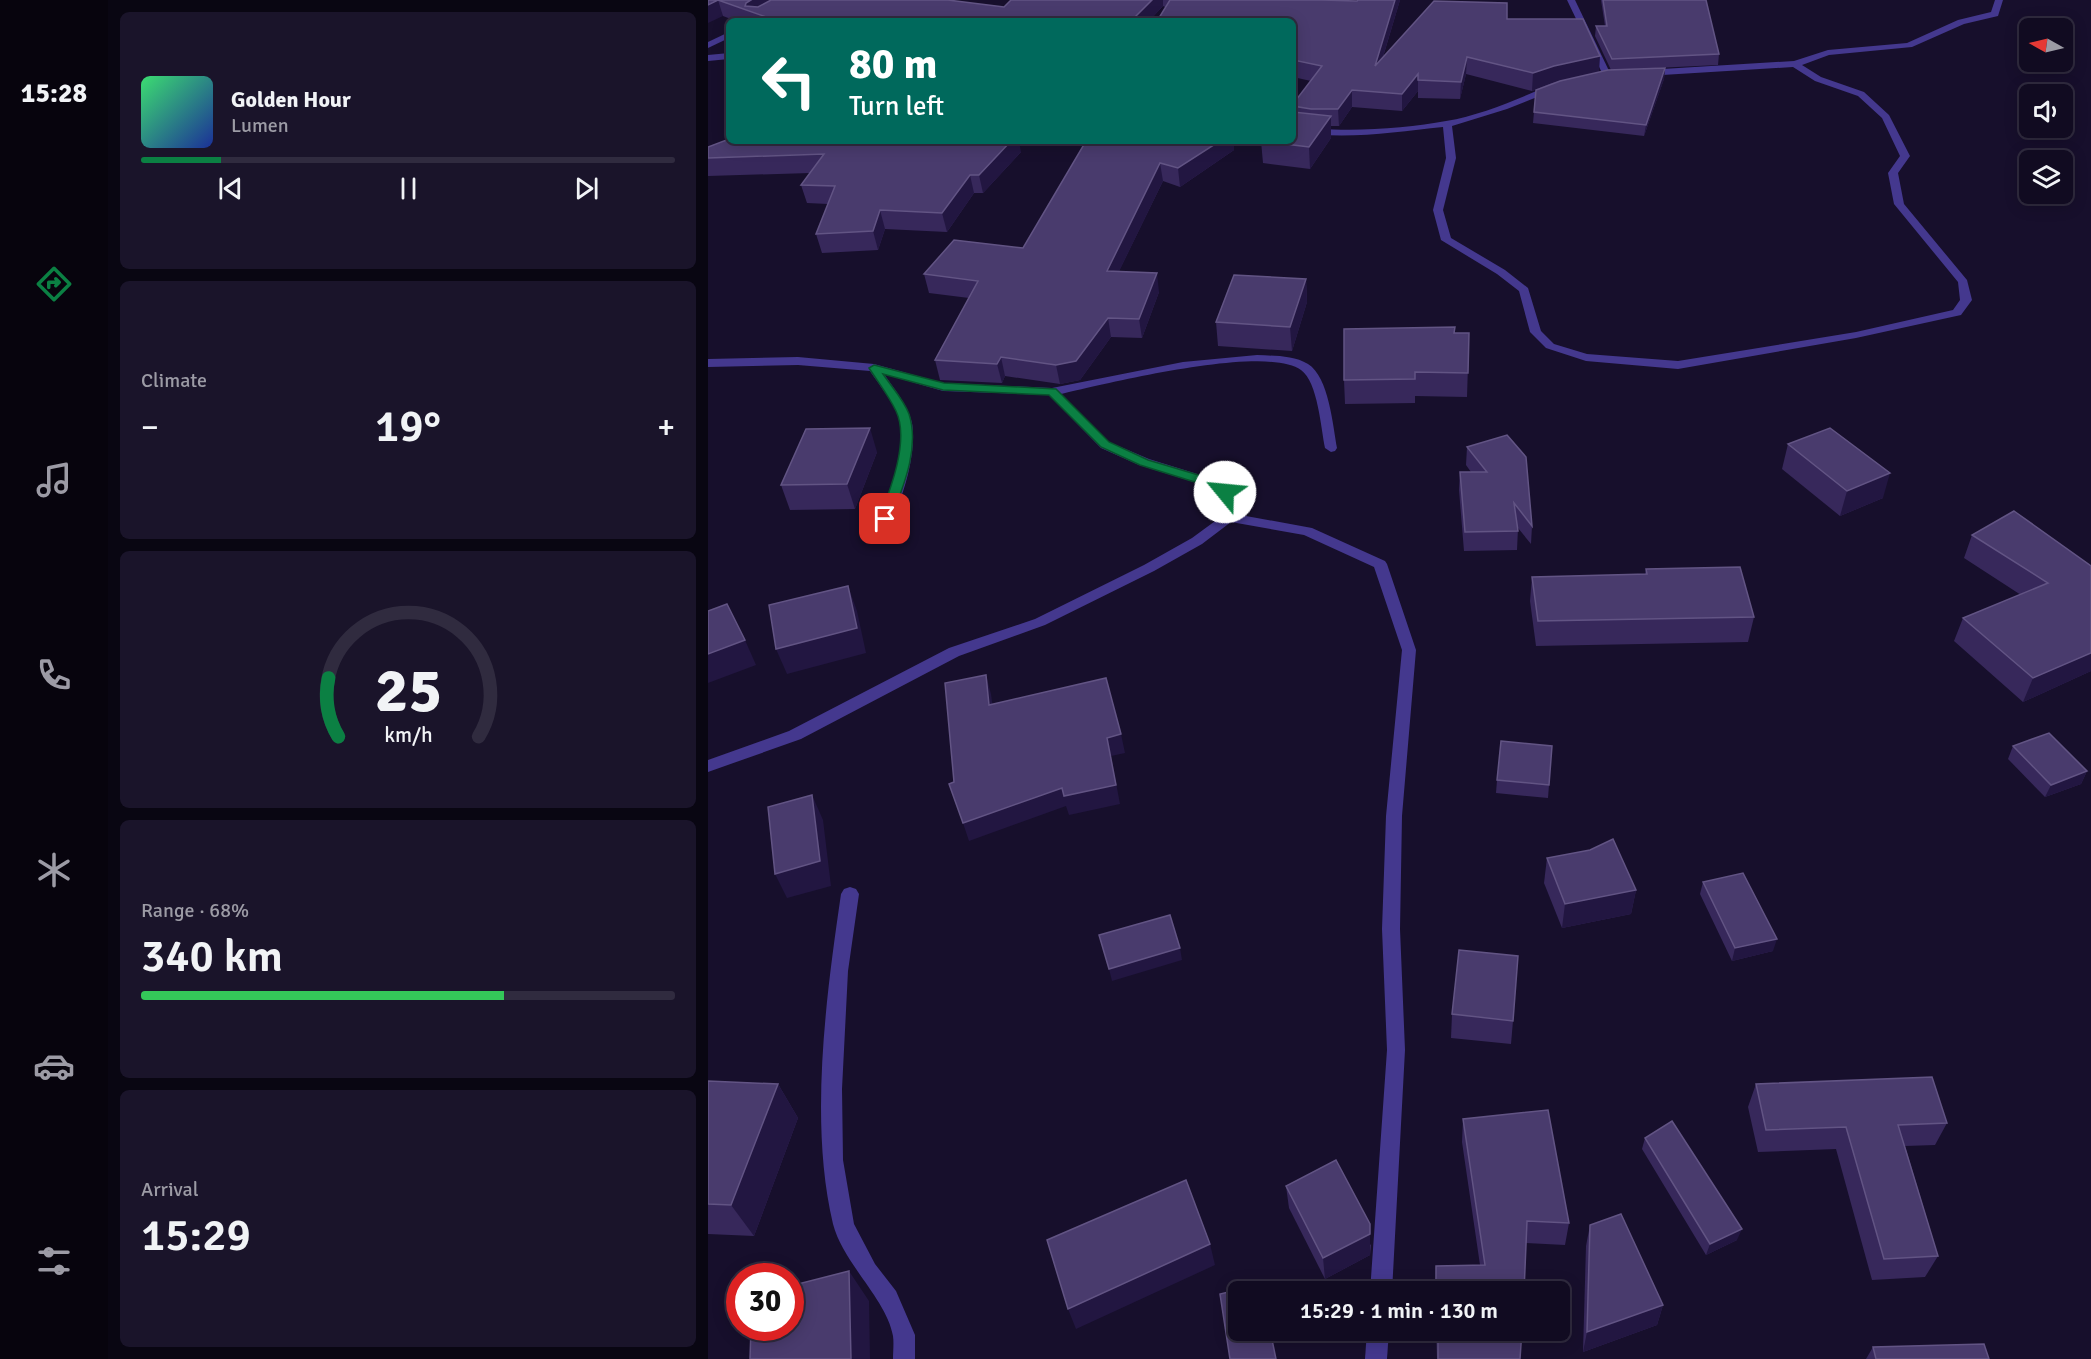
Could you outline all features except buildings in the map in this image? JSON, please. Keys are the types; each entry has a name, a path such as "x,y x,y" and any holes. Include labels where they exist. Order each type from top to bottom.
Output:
{"street":[{"path":"1571,0 1607,75"},
{"path":"1638,74 1794,64 1827,53 1909,45 1961,22 1995,14 1999,0"},
{"path":"708,45 726,36"},
{"path":"708,58 726,56"},
{"path":"1447,124 1451,158 1438,210 1446,240 1501,272 1524,290 1536,332 1550,346 1586,357 1678,365 1856,335 1957,313 1966,300 1964,282 1899,204 1893,173 1905,156 1886,117 1861,94 1818,79 1794,64"},
{"path":"1597,77 1617,74"},
{"path":"1296,129 1312,132 1376,131 1447,124 1566,84"},
{"path":"708,363 798,361 874,368 943,387 1052,392 1203,362 1253,358 1291,361 1304,366 1312,375 1325,411 1331,448"},
{"path":"874,368 903,413 906,443 900,479 885,519"},
{"path":"1052,392 1105,445 1144,462 1218,485 1225,492 1229,518"},
{"path":"708,766 795,735 954,652 1040,622 1149,568 1197,541 1229,518 1307,531 1380,564 1409,650 1394,816 1391,929 1396,1050 1382,1281"},
{"path":"850,894 839,971 832,1089 833,1160 844,1226 868,1271 888,1299 904,1335 904,1359"},
{"path":"1376,1359 1377,1341"}],"route":[{"path":"885,519 900,479 906,443 903,413 874,368 943,387 1052,392 1105,445 1144,462 1218,485 1225,492"}]}
